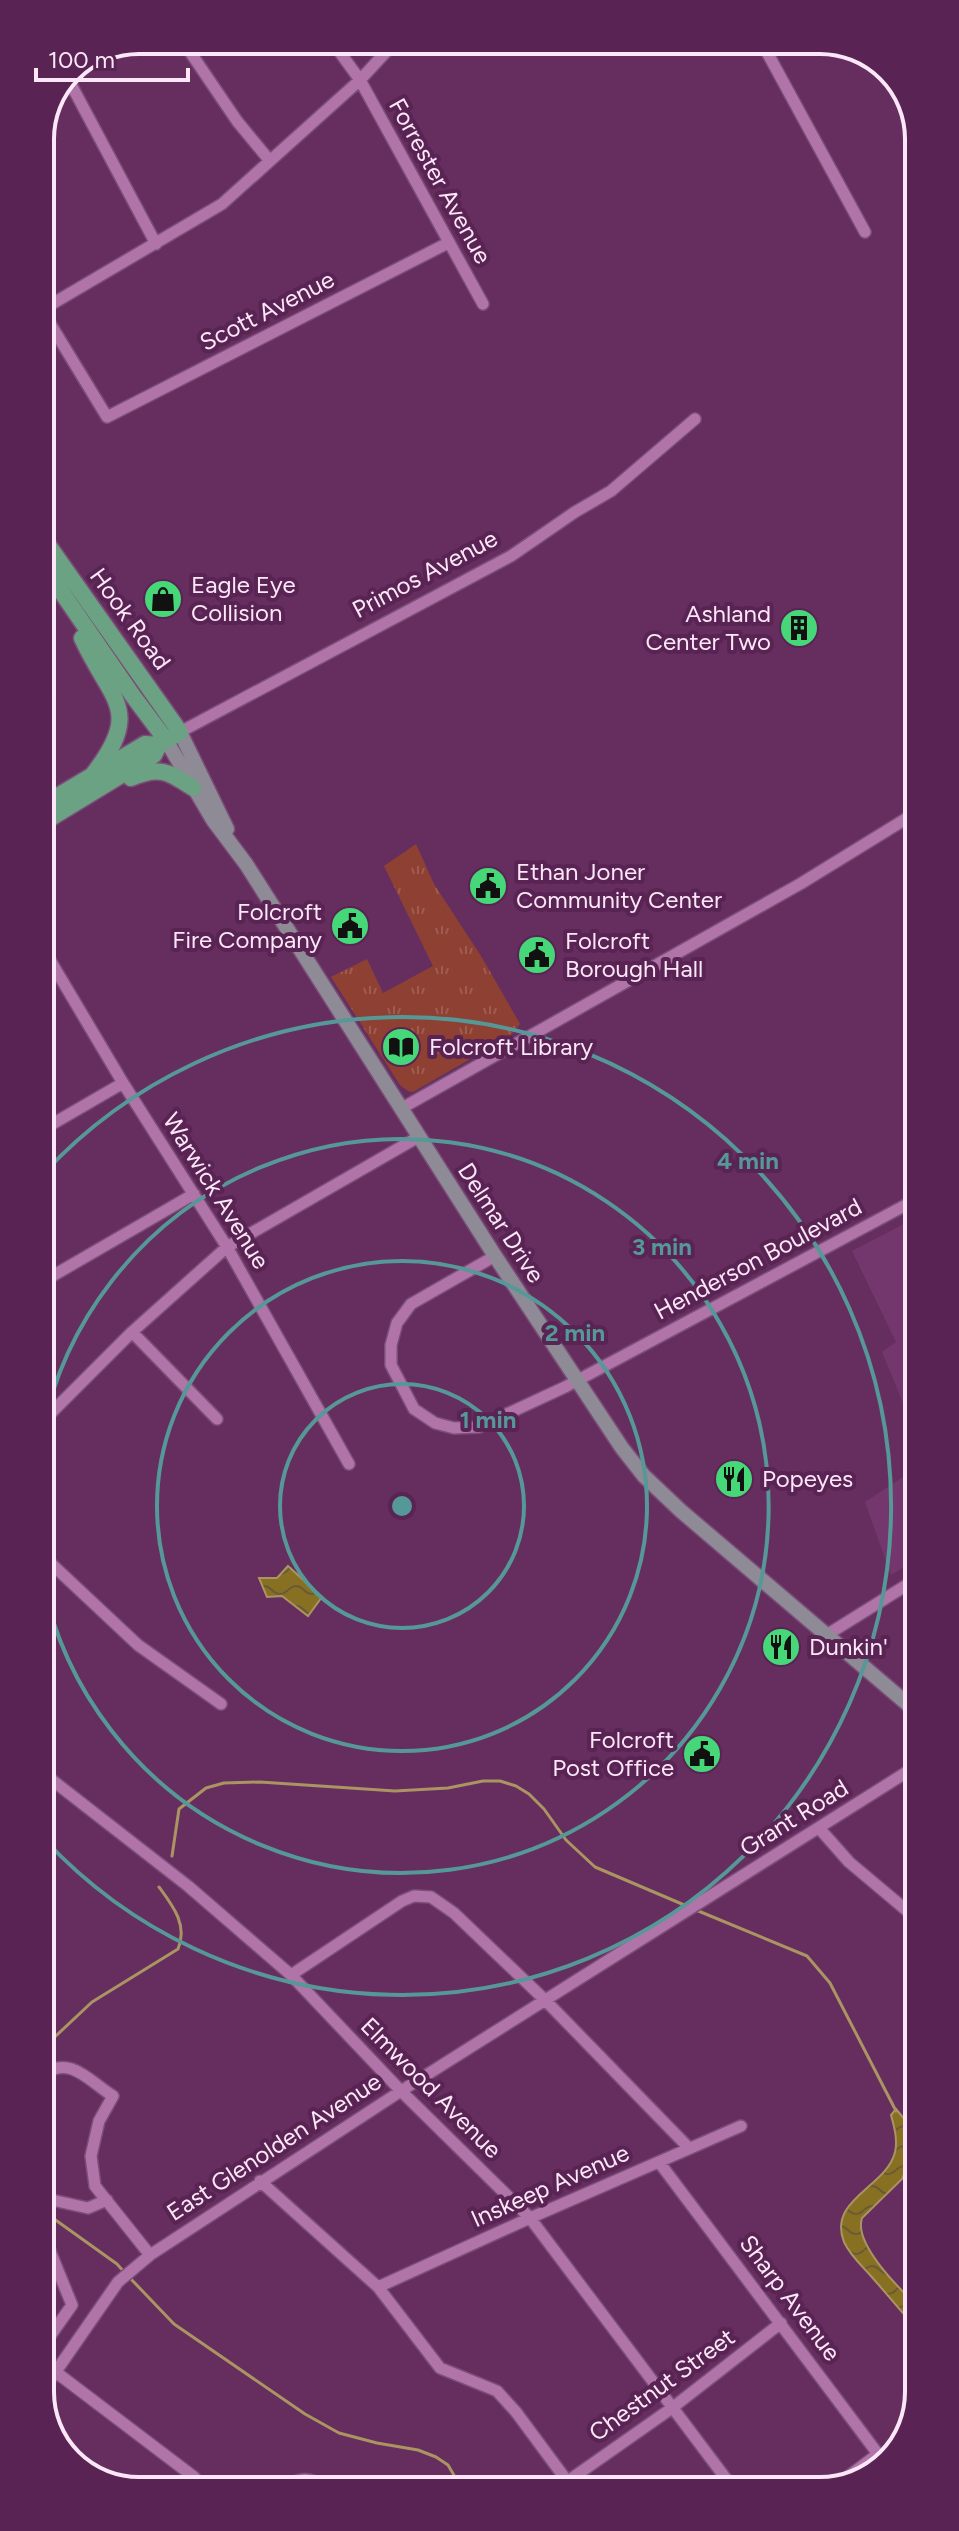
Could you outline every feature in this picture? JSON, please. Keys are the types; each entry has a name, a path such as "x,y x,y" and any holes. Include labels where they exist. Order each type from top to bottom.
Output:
{"main road":[{"name":"Hook Road","path":"54,556 169,739"},
{"name":"Hook Road","path":"54,581 133,696 169,739"},
{"path":"68,602 86,646 119,708 118,737 95,783"},
{"name":"Primos Avenue","path":"54,800 154,755 169,739"},
{"path":"95,783 155,769 174,775 193,788"},
{"name":"Primos Avenue","path":"54,814 95,783"}],"street":[{"path":"192,54 237,121 270,161"},
{"name":"Forrester Avenue","path":"341,54 360,80 483,304"},
{"path":"54,302 222,204 360,80 384,54"},
{"path":"768,54 865,232"},
{"path":"72,87 156,244"},
{"name":"Scott Avenue","path":"54,330 107,417 448,243"},
{"name":"Primos Avenue","path":"169,739 511,556 611,491 695,419"},
{"name":"Delmar Drive","path":"169,739 193,788 213,820 235,846"},
{"name":"Delmar Drive","path":"169,739 495,1256 619,1445 644,1476 905,1702"},
{"path":"402,1108 800,884 905,819"},
{"name":"Warwick Avenue","path":"54,966 123,1083 227,1247 349,1464"},
{"path":"54,1123 123,1083"},
{"path":"54,1410 132,1332 227,1247 420,1136"},
{"path":"54,1275 194,1194"},
{"name":"Henderson Boulevard","path":"495,1256 411,1304 397,1323 391,1345 391,1365 414,1409 435,1423 454,1428 479,1427 578,1381 905,1205"},
{"path":"132,1332 217,1419"},
{"path":"54,1566 138,1645 221,1704"},
{"path":"825,1636 905,1586"},
{"name":"Grant Road","path":"692,1907 905,1773"},
{"name":"Elmwood Avenue","path":"54,1782 188,1886 291,1975 401,2091 530,2218 725,2477"},
{"path":"819,1828 849,1862 905,1909"},
{"path":"291,1975 402,1901 414,1896 431,1897 454,1913 546,2001 689,2148"},
{"name":"East Glenolden Avenue","path":"54,2377 118,2282 145,2258 260,2181 692,1907"},
{"path":"54,2068 62,2066 81,2073 113,2096 99,2121 91,2156 95,2186 145,2258"},
{"name":"Inskeep Avenue","path":"378,2287 741,2126"},
{"name":"Sharp Avenue","path":"659,2162 878,2454"},
{"path":"260,2181 378,2287 440,2368 497,2391 564,2477"},
{"path":"54,2200 88,2208 107,2200"},
{"path":"54,2261 72,2305 54,2330"},
{"name":"Chestnut Street","path":"581,2477 781,2323"},
{"path":"57,2373 194,2477"}],"shaded area":[{"path":"905,1223 905,1408 882,1352 896,1342 852,1251"},
{"path":"905,1476 905,1567 891,1575 865,1502"}],"green space":[{"path":"416,844 434,884 520,1024 510,1036 413,1092 400,1085 331,977 367,959 383,993 433,966 384,866"}],"water":[{"path":"288,1566 322,1597 308,1616 282,1596 267,1597 259,1578 277,1578"},
{"path":"896,2109 905,2120 905,2173 862,2218 861,2229 871,2253 905,2294 905,2315 852,2256 844,2242 841,2227 851,2204 890,2164 896,2143 891,2115"}],"waterway":[{"path":"172,1856 179,1809 206,1788 224,1783 260,1782 395,1791 500,1781 529,1794 566,1840 595,1867 689,1907"},
{"path":"54,2038 92,2002 178,1949 180,1924 159,1887"},
{"path":"696,1910 807,1956 830,1983 896,2111"},
{"path":"54,2219 125,2273"},
{"path":"130,2278 174,2324 305,2414 339,2433 418,2450 436,2457 448,2465 455,2477"}],"place":[{"name":"Eagle Eye Collision","path":"163,599"},
{"name":"Ashland Center Two","path":"799,628"},
{"name":"Ethan Joner Community Center","path":"488,886"},
{"name":"Folcroft Fire Company","path":"350,926"},
{"name":"Folcroft Borough Hall","path":"537,955"},
{"name":"Folcroft Library","path":"401,1047"},
{"name":"Popeyes","path":"734,1479"},
{"name":"Dunkin'","path":"781,1647"},
{"name":"Folcroft Post Office","path":"702,1754"}]}
